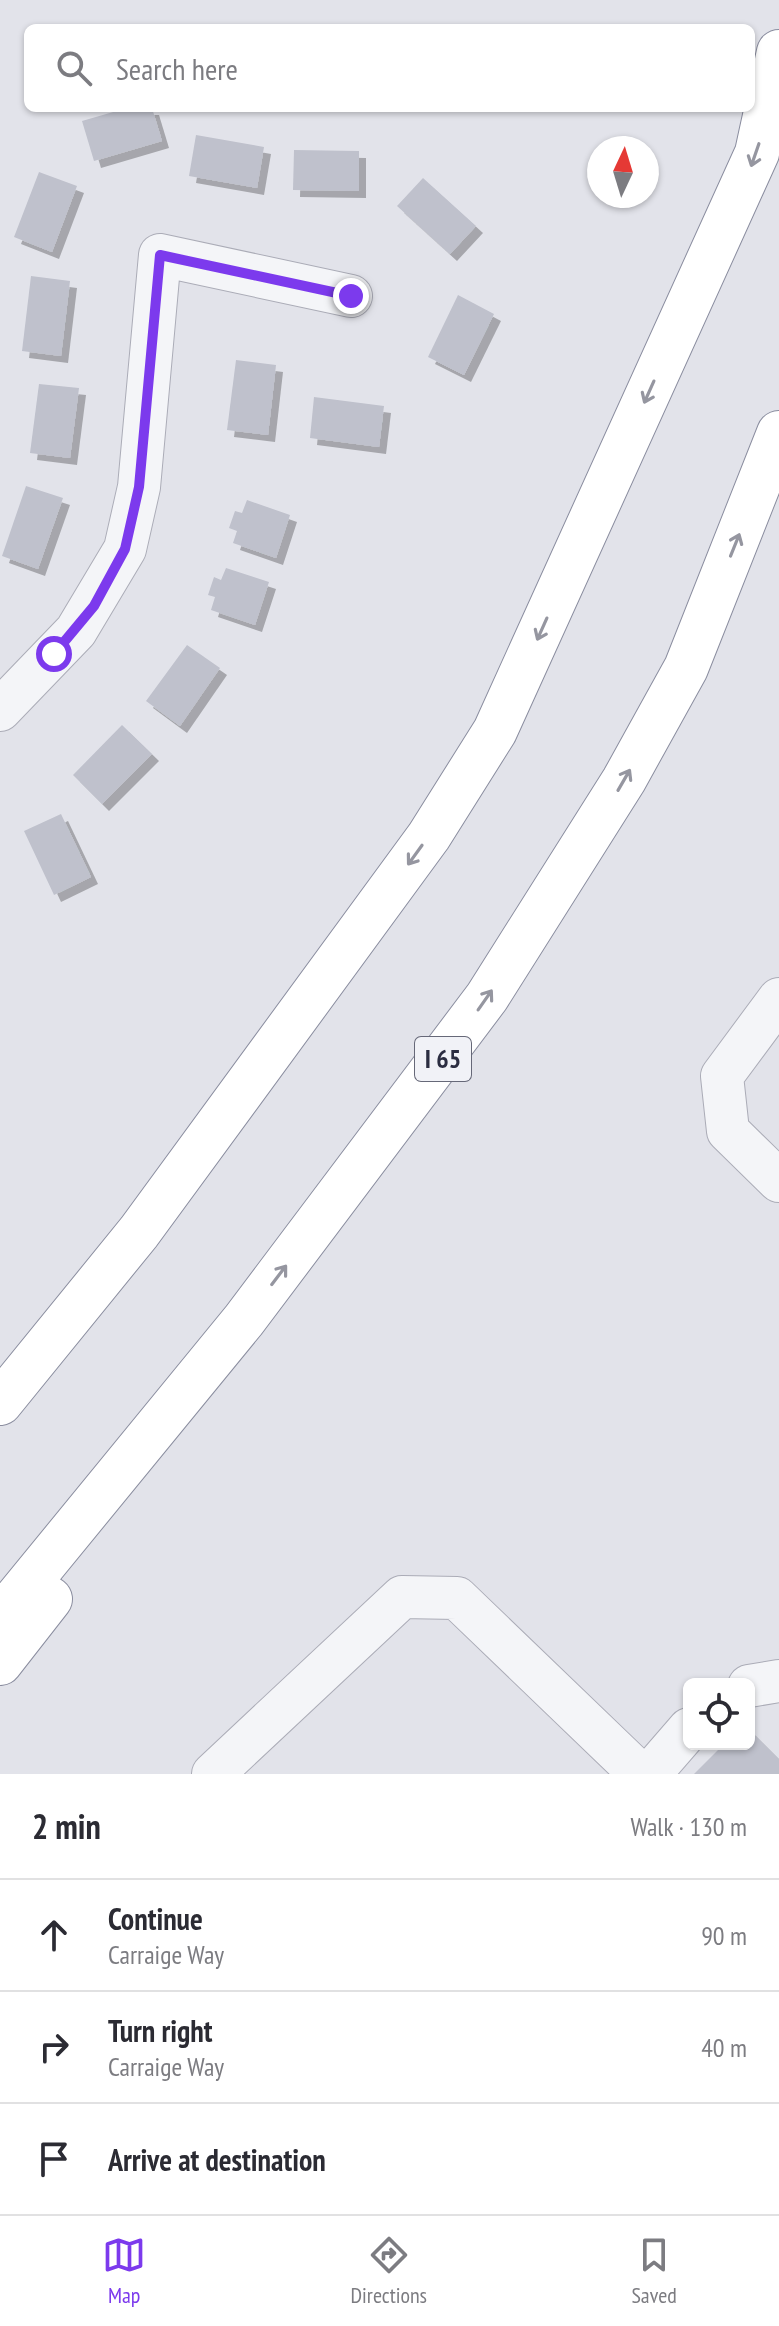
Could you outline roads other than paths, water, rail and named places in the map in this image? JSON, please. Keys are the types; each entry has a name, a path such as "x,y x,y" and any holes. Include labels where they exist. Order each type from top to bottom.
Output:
{"highway":[{"path":"0,1403 122,1253 429,836 495,731 757,153 779,52"},
{"name":"I 65","path":"0,1618 244,1320 487,997 624,780 686,668 779,433"},
{"path":"0,1378 122,1253"},
{"path":"0,1663 140,1485 244,1320"}],"street":[{"path":"0,710 76,631 125,549 139,487 160,255 351,296"},
{"path":"779,999 722,1076 728,1131 779,1181"},
{"path":"213,1774 402,1597 457,1598 640,1774"},
{"path":"755,1685 779,1681"},
{"path":"650,1774 683,1736"}]}
